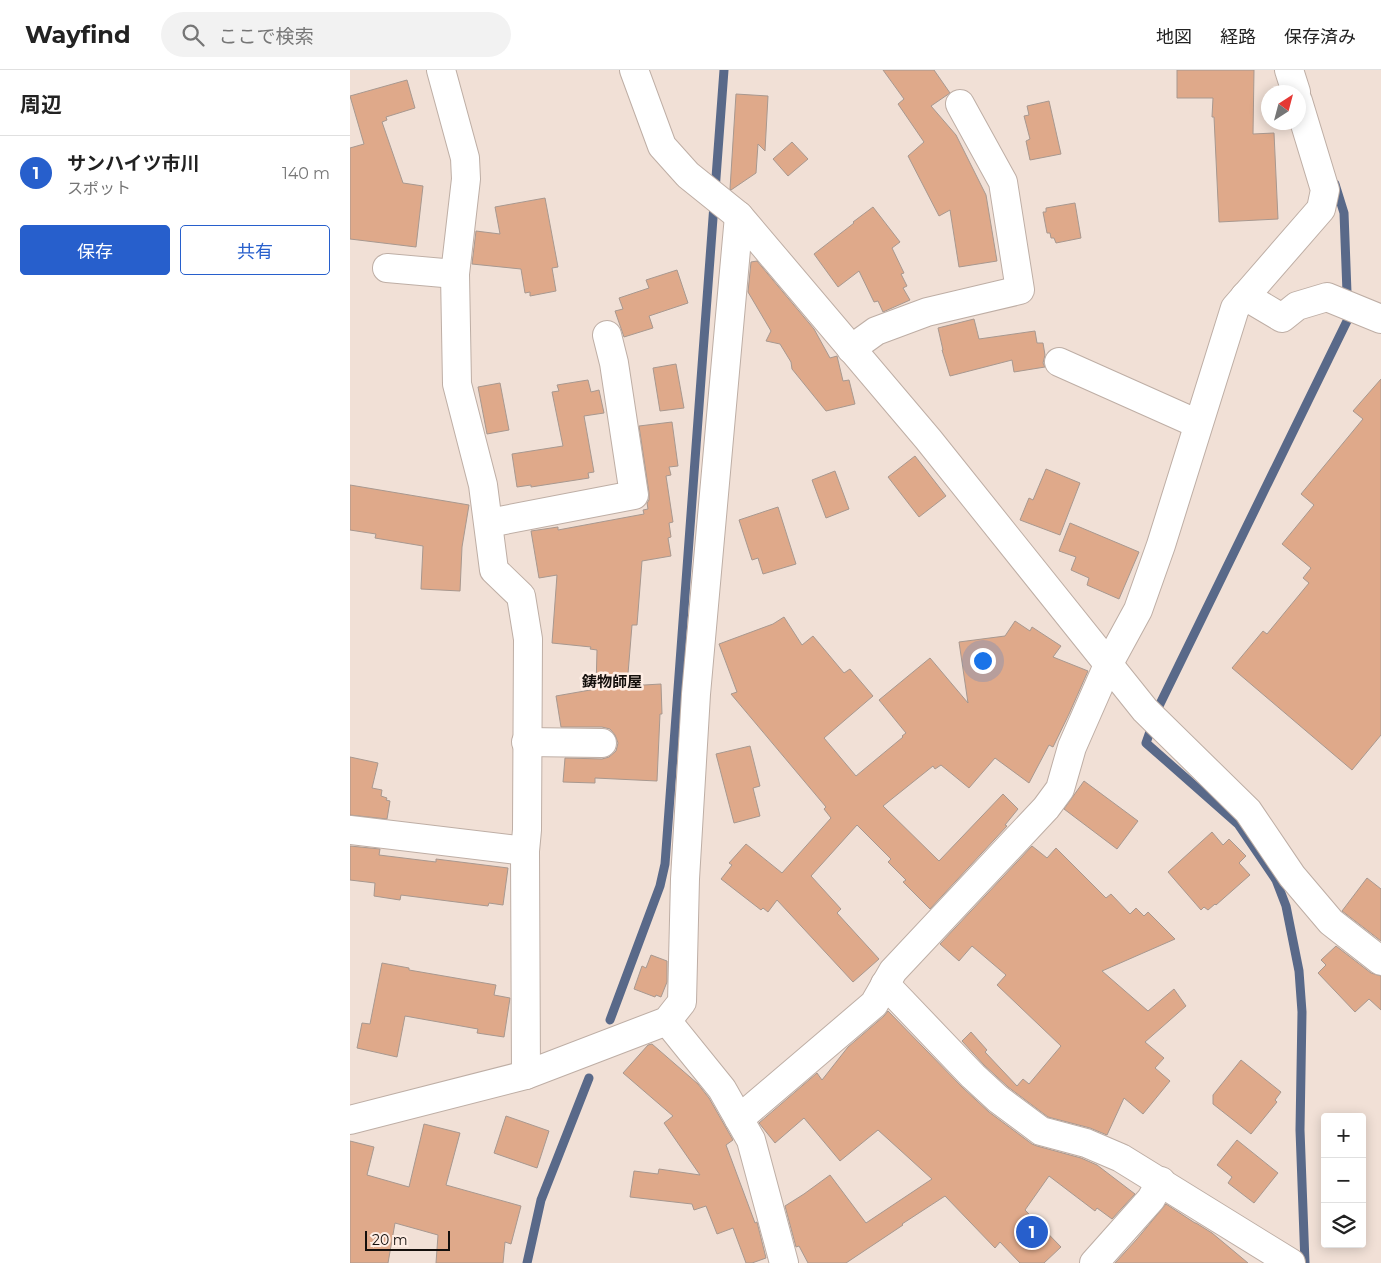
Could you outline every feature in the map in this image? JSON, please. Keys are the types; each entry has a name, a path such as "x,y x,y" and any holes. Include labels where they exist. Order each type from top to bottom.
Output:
{"street":[{"path":"441,70 465,158 466,179 455,274 456,384 483,485 494,570 521,596 528,639 526,742 526,1075"},
{"path":"634,70 662,146 688,175 724,204 852,349 928,439 1108,666 1154,719 1248,811 1292,876 1332,922 1381,961"},
{"path":"1288,70 1293,85"},
{"path":"852,349 876,331 927,312 1020,290 1003,182 960,104"},
{"path":"739,1119 874,1004 893,971 1046,808 1060,789 1072,747 1108,666 1138,610 1162,545 1235,308 1321,209 1325,190 1306,127"},
{"path":"350,1120 526,1075 667,1021 682,1002 685,879 724,204"},
{"path":"387,268 455,274"},
{"path":"1245,296 1282,318 1298,306 1327,297 1370,315"},
{"path":"489,524 634,495 614,363 607,336"},
{"path":"1059,362 1198,424"},
{"path":"526,742 602,743"},
{"path":"350,830 526,851"},
{"path":"885,984 973,1076 998,1099 1041,1131 1086,1143 1121,1158 1291,1263"},
{"path":"667,1021 722,1089 751,1140 784,1263"},
{"path":"1094,1263 1151,1199 1161,1181"}],"building":[{"path":"883,70 934,70 950,93 931,106 956,135 986,195 997,261 959,267 950,210 939,216 908,156 924,142 898,104 904,99"},
{"path":"1177,70 1254,70 1253,134 1274,133 1278,219 1219,222 1214,117 1212,117 1213,98 1177,98"},
{"path":"407,80 415,108 386,117 387,120 382,122 403,183 423,186 416,247 350,239 350,148 364,144 350,96"},
{"path":"736,94 768,96 765,151 758,144 756,173 731,190 730,189"},
{"path":"1049,101 1061,154 1030,160 1026,141 1030,139 1024,116 1029,115 1027,106"},
{"path":"792,142 808,159 788,176 773,159"},
{"path":"545,198 558,267 552,268 556,291 530,296 530,292 525,293 521,269 472,264 476,231 500,234 495,207"},
{"path":"1075,203 1081,238 1056,243 1054,238 1051,238 1050,233 1047,233 1043,212 1046,212 1046,208"},
{"path":"873,207 900,242 892,248 904,273 901,274 907,286 903,288 910,300 883,312 878,301 874,302 859,271 838,287 814,254"},
{"path":"757,261 814,329 830,358 837,356 843,381 849,380 855,404 826,411 792,369 791,362 780,344 766,341 771,331 748,292 751,262"},
{"path":"677,270 688,303 649,316 653,328 624,337 615,311 623,309 619,298 649,288 646,280"},
{"path":"974,319 979,339 1035,331 1037,343 1043,343 1045,355 1043,363 1045,367 1014,372 1012,360 950,376 938,328"},
{"path":"676,364 684,408 660,411 653,368"},
{"path":"1381,379 1381,735 1352,770 1232,668 1263,631 1267,634 1309,583 1303,578 1311,568 1282,544 1314,505 1301,494 1363,419 1353,411"},
{"path":"588,380 591,392 599,390 604,413 584,416 594,472 588,473 589,478 531,487 531,485 517,487 512,454 563,446 552,392 559,391 557,385"},
{"path":"500,383 509,430 487,434 478,387"},
{"path":"672,422 678,466 669,467 671,475 666,476 673,522 669,523 671,537 668,538 671,556 642,561 637,625 632,625 627,686 661,684 662,714 660,714 657,781 595,778 595,783 563,782 565,758 602,759 609,757 616,751 618,743 610,729 602,727 561,727 556,696 596,689 597,650 590,649 591,647 552,643 557,575 539,578 531,531 558,527 558,530 644,514 643,510 648,509 649,493 639,426"},
{"path":"915,456 946,496 919,517 888,477"},
{"path":"1046,469 1080,483 1060,535 1020,520 1029,498 1033,500"},
{"path":"835,471 849,509 826,518 812,480"},
{"path":"350,485 469,505 462,547 460,591 421,589 423,546 375,538 376,534 350,530"},
{"path":"778,507 796,564 763,574 758,558 752,560 739,520"},
{"path":"1070,523 1139,552 1119,599 1087,585 1089,578 1071,570 1076,557 1059,551"},
{"path":"784,617 802,645 813,636 844,673 850,669 873,696 824,738 856,776 906,733 879,700 930,658 968,703 959,642 1005,636 1015,621 1030,631 1032,627 1061,646 1053,657 1088,671 1053,747 1049,745 1029,783 995,758 969,788 941,765 935,769 933,766 883,806 939,861 1003,794 1018,809 1005,825 1007,826 930,909 903,882 906,880 888,862 891,859 857,825 811,876 841,909 837,913 879,959 853,982 777,900 768,912 763,908 761,910 721,879 732,865 729,863 746,844 782,873 831,818 824,809 826,807 731,694 737,692 719,644 773,624"},
{"path":"750,746 760,786 753,788 760,816 734,823 716,754"},
{"path":"350,757 378,763 372,788 382,790 381,796 390,801 387,819 350,815"},
{"path":"1084,781 1138,821 1117,849 1064,809"},
{"path":"1212,832 1223,845 1229,839 1246,856 1239,863 1250,875 1216,905 1208,910 1204,907 1201,910 1168,872"},
{"path":"350,846 380,849 379,855 436,862 436,859 508,868 503,905 489,903 488,906 401,895 400,900 374,896 375,883 350,880"},
{"path":"1032,846 1047,858 1056,848 1106,898 1111,894 1130,914 1136,908 1144,916 1148,912 1175,939 1102,971 1148,1011 1174,989 1186,1006 1145,1042 1164,1058 1155,1068 1170,1081 1143,1114 1124,1098 1107,1135 1090,1128 1048,1117 1008,1087 962,1041 971,1032 987,1050 985,1052 1017,1086 1023,1079 1029,1084 1061,1046 997,985 1006,975 972,946 959,961 940,944"},
{"path":"1367,878 1381,889 1381,941 1342,911"},
{"path":"1336,946 1371,973 1381,976 1381,1010 1369,999 1355,1012 1318,973 1326,965 1321,960"},
{"path":"651,955 667,961 667,982 661,997 656,995 655,997 634,989 642,966 646,968"},
{"path":"382,963 409,968 409,970 496,985 494,995 510,998 504,1037 477,1033 478,1029 405,1016 397,1057 357,1048 362,1023 370,1024"},
{"path":"888,1011 989,1112 1032,1144 1081,1158 1097,1165 1135,1194 1112,1219 1097,1208 1095,1211 1049,1176 1025,1210 1061,1247 1044,1263 1020,1263 1000,1242 995,1248 945,1196 846,1263 808,1263 799,1246 796,1247 785,1206 830,1175 866,1223 932,1179 878,1130 840,1161 804,1118 775,1143 759,1123 817,1073 822,1080 848,1047"},
{"path":"652,1044 698,1084 709,1098 733,1140 726,1145 755,1223 757,1222 766,1258 746,1263 733,1228 717,1234 706,1206 694,1210 692,1204 630,1197 634,1171 658,1174 659,1169 700,1175 664,1123 673,1116 623,1073 648,1045"},
{"path":"1241,1060 1281,1092 1275,1100 1277,1102 1251,1134 1213,1104 1213,1095"},
{"path":"506,1116 549,1131 537,1168 494,1153"},
{"path":"424,1124 460,1133 446,1185 521,1206 511,1244 505,1242 503,1263 436,1263 438,1235 395,1223 388,1263 350,1263 350,1141 374,1147 367,1175 409,1187"},
{"path":"1237,1140 1278,1173 1254,1203 1228,1183 1232,1177 1217,1165"},
{"path":"1166,1204 1212,1233 1248,1263 1115,1263"}],"waterway":[{"path":"610,1020 660,886 665,864 724,70"},
{"path":"1305,1263 1300,1130 1302,1012 1299,971 1286,906 1276,880 1238,824 1146,743 1159,706 1348,319 1344,213 1335,184"},
{"path":"527,1263 541,1200 589,1078"}],"place":[{"name":"サンハイツ市川","path":"1032,1232"}],"district":[{"name":"鋳物師屋","path":"612,681"}]}
